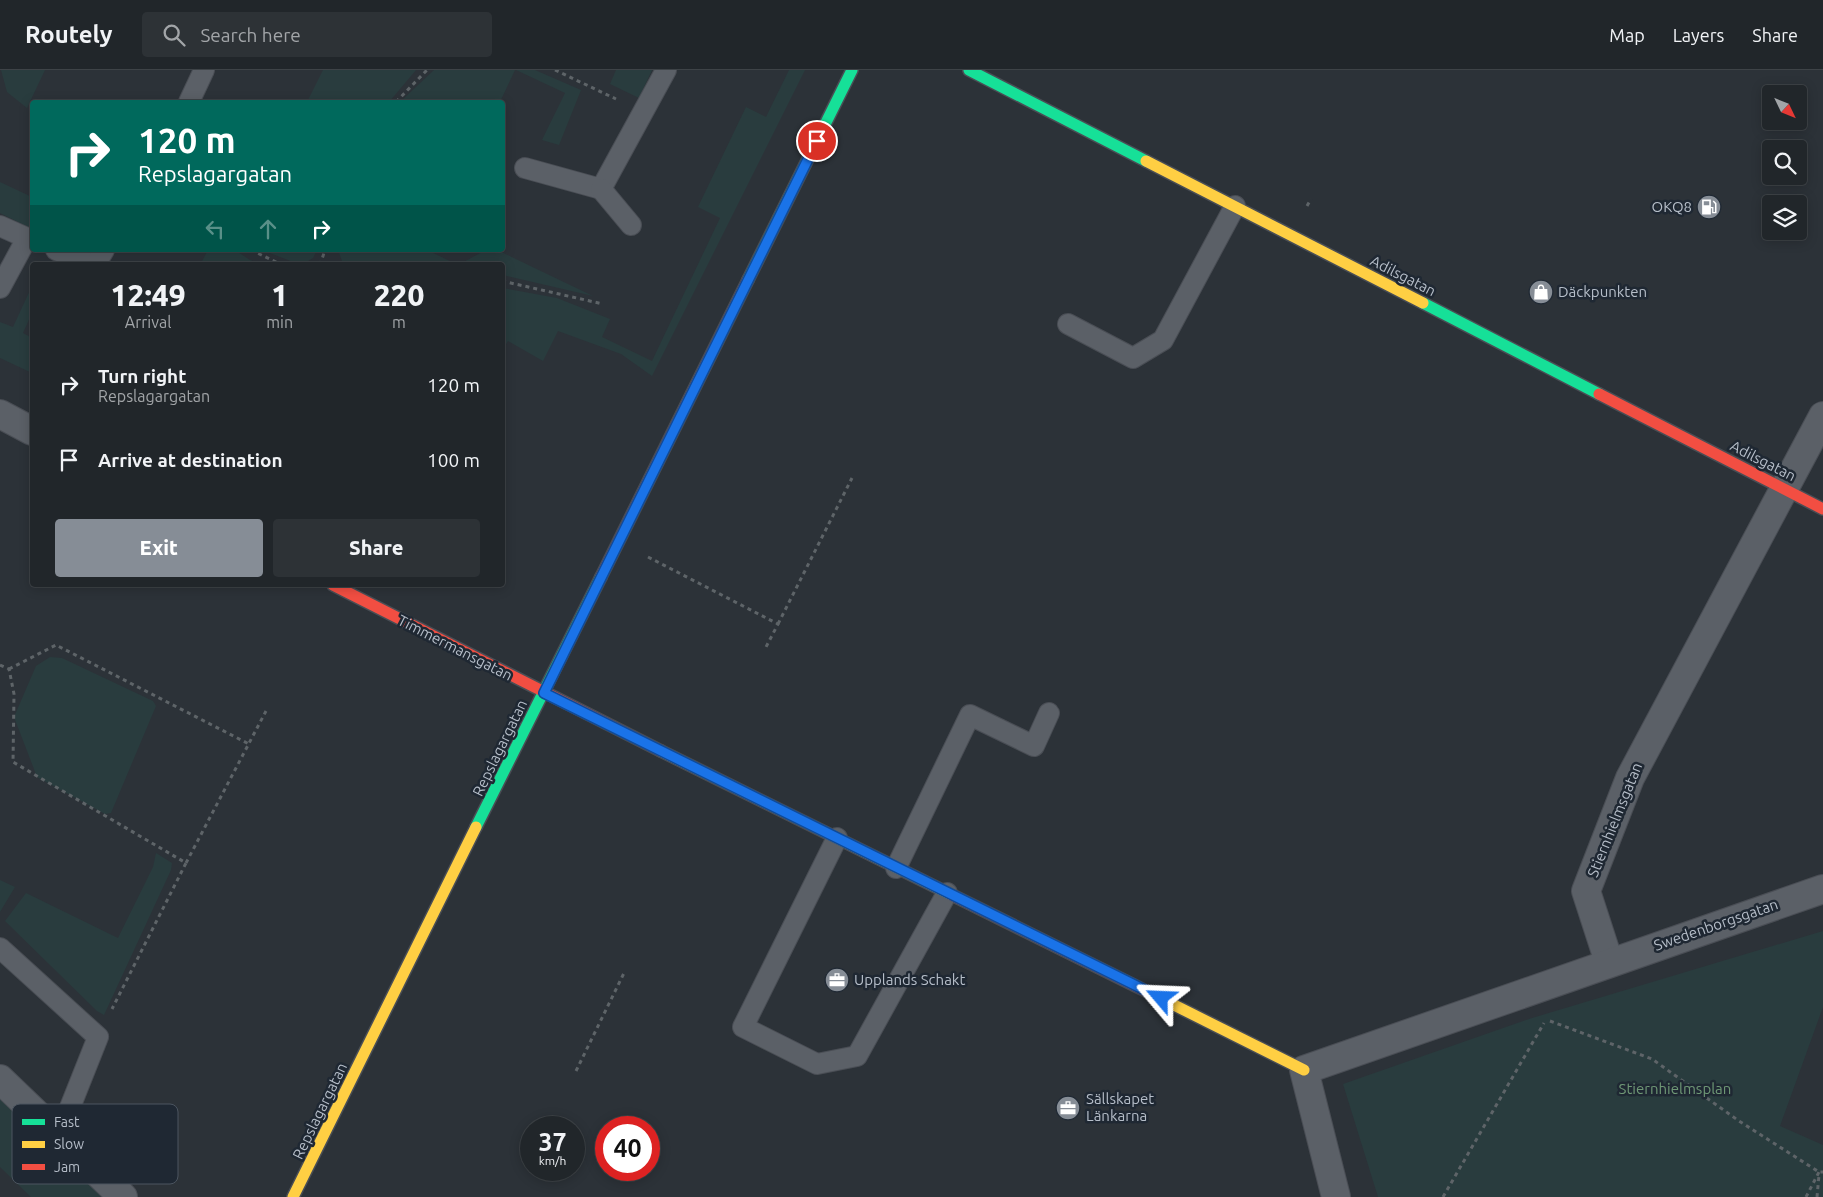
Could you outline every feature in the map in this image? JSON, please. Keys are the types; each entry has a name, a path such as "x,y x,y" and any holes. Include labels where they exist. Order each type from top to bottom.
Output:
{"street":[{"name":"Repslagargatan","path":"294,1197 852,70"},
{"name":"Adilsgatan","path":"969,70 1823,509"},
{"path":"0,414 30,430"},
{"name":"Stiernhielmsgatan","path":"1609,962 1586,891 1630,778 1823,416"},
{"name":"Timmermansgatan","path":"337,587 544,693 1304,1070"},
{"name":"Swedenborgsgatan","path":"1609,962 1823,889"},
{"path":"1336,1197 1304,1070 1609,962"},
{"path":"0,1079 26,1104"},
{"path":"110,1184 123,1197"}],"lane":[{"path":"190,100 204,70"},
{"path":"601,189 666,70"},
{"path":"525,168 601,189 631,225"},
{"path":"1068,324 1133,358 1163,340 1235,206"},
{"path":"0,226 30,239 0,288"},
{"path":"61,252 86,262"},
{"path":"896,868 970,715 1034,746 1049,713"},
{"path":"837,838 743,1027 818,1064 857,1056 947,893"},
{"path":"0,948 98,1037 71,1104"}],"path":[{"path":"398,100 427,70"},
{"path":"556,70 588,84 642,113"},
{"path":"255,252 276,262"},
{"path":"505,282 603,304"},
{"path":"766,647 852,478"},
{"path":"618,542 778,624"},
{"path":"9,669 56,645 249,744"},
{"path":"0,664 9,669 14,694 13,762 186,863"},
{"path":"98,1037 266,711"},
{"path":"576,1072 624,973"},
{"path":"1443,1197 1546,1020 1652,1059 1739,1121 1821,1172"},
{"path":"1806,1197 1821,1172"},
{"path":"1817,1197 1821,1172"}],"green space":[{"path":"1,70 45,70 27,108 7,92"},
{"path":"323,70 416,70 391,100 308,100"},
{"path":"434,70 515,70 501,100 402,100"},
{"path":"516,70 535,70 581,90 559,145 542,140 565,93"},
{"path":"616,70 652,70 639,98 610,84"},
{"path":"789,70 805,70 652,376 621,354 558,331 543,361 508,341 505,346 505,288 557,298 610,319 602,337 652,361 720,218 698,207 746,107 766,117"},
{"path":"0,182 30,196 30,228 0,213"},
{"path":"207,252 238,252 255,262 202,262"},
{"path":"267,252 316,252 313,258 306,262 293,262"},
{"path":"339,252 431,252 452,262 344,262 342,261"},
{"path":"482,252 501,252 593,296 505,275 505,262 464,262"},
{"path":"30,290 30,317 23,333 30,337 30,372 0,358 0,322 13,327"},
{"path":"50,657 62,658 153,701 156,706 111,813 105,814 37,777 14,717 36,666"},
{"path":"156,853 172,863 171,870 104,1015 97,1011 5,921 26,893 118,938 153,867"},
{"path":"0,880 15,887 0,912"},
{"name":"Stiernhielmsplan","path":"1823,931 1823,1007 1780,1126 1823,1145 1823,1197 1378,1197 1343,1084 1532,1018"},
{"path":"0,1094 12,1105 12,1179 0,1167"},
{"path":"18,1184 95,1184 109,1197 31,1197"}],"traffic: fast":[{"path":"748,280 852,70"},
{"path":"969,70 1146,161"},
{"path":"1423,303 1599,394"},
{"path":"476,827 601,577"}],"traffic: slow":[{"path":"1146,161 1423,303"},
{"path":"661,751 950,894"},
{"path":"293,1197 476,827"},
{"path":"1166,1001 1304,1070"}],"traffic: jam":[{"path":"601,577 748,280"},
{"path":"1599,394 1823,509"},
{"path":"337,587 661,751"},
{"path":"950,894 1166,1001"}],"place":[{"name":"OKQ8","path":"1709,207"},
{"name":"Däckpunkten","path":"1541,292"},
{"name":"Upplands Schakt","path":"837,980"},
{"name":"Sällskapet Länkarna","path":"1068,1108"}],"route":[{"path":"817,141 544,693 1161,998"}]}
